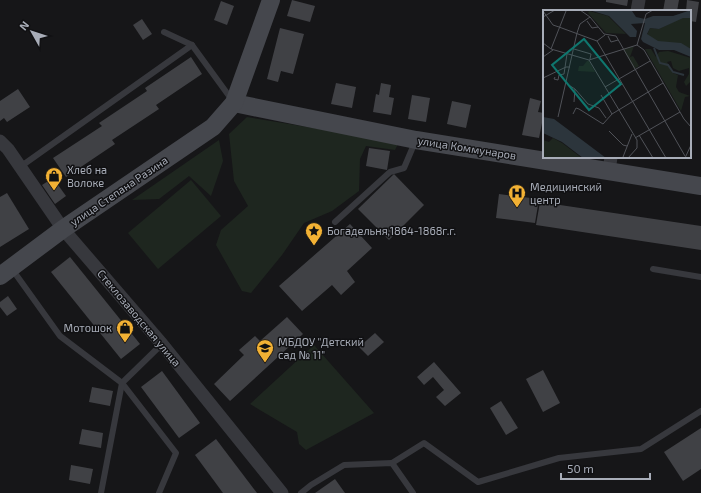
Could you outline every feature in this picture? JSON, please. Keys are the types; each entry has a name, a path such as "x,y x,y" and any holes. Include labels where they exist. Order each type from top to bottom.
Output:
{"street":[{"path":"234,103 271,0"},
{"path":"637,10 639,0"},
{"name":"улица Коммунаров","path":"234,103 416,140 543,156"},
{"name":"улица Степана Разина","path":"6,272 63,229 213,127 234,103"},
{"name":"Стеклозаводская улица","path":"0,142 8,149 63,229 221,413 282,493"},
{"name":"улица Коммунаров","path":"562,158 610,164 701,186"}],"lane":[{"path":"164,32 192,45 234,103"},
{"path":"20,167 192,45"},
{"path":"335,222 390,172 404,168 416,140"},
{"path":"653,269 701,277"},
{"path":"6,272 60,336 122,383 176,453 159,493"},
{"path":"101,493 122,383 162,344"},
{"path":"301,493 311,485 344,465 392,463 424,443 478,482 559,458 641,449 701,411"},
{"path":"392,463 413,493"}],"shaded area":[{"path":"247,117 399,142 395,150 366,146 360,159 359,191 332,211 304,223 282,255 251,293 242,291 216,245 221,230 248,206 234,181 229,134"},
{"path":"219,140 223,161 211,196 189,176 159,199 132,200"},
{"path":"191,180 221,216 158,269 128,233"},
{"path":"314,345 374,413 306,450 299,444 297,432 250,404"}],"building":[{"path":"292,0 315,6 310,22 287,16"},
{"path":"606,0 628,0 627,6 606,2"},
{"path":"665,0 679,0 677,10 663,10"},
{"path":"687,0 699,2 696,22 691,21 691,10 686,10"},
{"path":"221,1 234,6 227,25 214,20"},
{"path":"142,19 152,34 143,40 133,25"},
{"path":"280,28 304,34 293,74 281,71 278,82 267,79"},
{"path":"191,57 202,74 156,105 159,109 112,140 115,144 66,177 53,158 102,126 99,123 147,91 145,88"},
{"path":"336,83 356,87 352,108 331,104"},
{"path":"381,83 391,85 389,97 394,98 391,115 373,112 376,94 379,95"},
{"path":"18,89 30,107 7,122 4,118 0,121 0,101"},
{"path":"412,95 430,98 426,122 408,119"},
{"path":"530,98 541,101 538,112 543,113 543,118 539,138 522,135"},
{"path":"452,101 471,105 466,128 447,124"},
{"path":"369,148 390,151 387,170 366,166"},
{"path":"394,174 424,205 389,240 358,209"},
{"name":"Хлеб на Волоке","path":"53,178 66,196 55,204 42,185"},
{"path":"7,193 29,229 0,247 0,197"},
{"name":"Медицинский центр","path":"499,194 539,199 535,223 496,218"},
{"path":"540,202 701,226 701,250 536,225"},
{"path":"350,224 372,248 347,271 355,282 341,295 332,285 302,311 279,286"},
{"path":"70,257 140,344 121,359 51,272"},
{"path":"8,296 17,309 7,316 0,307 0,302"},
{"path":"287,317 303,334 230,401 214,384 244,355 239,350 255,336 260,341"},
{"path":"375,333 384,342 368,356 359,347"},
{"path":"434,362 461,393 445,406 436,397 444,390 433,377 424,385 417,377"},
{"path":"543,370 560,403 543,412 526,379"},
{"path":"162,371 200,423 179,438 141,387"},
{"path":"92,387 113,391 110,406 89,402"},
{"path":"501,401 518,428 506,435 490,408"},
{"path":"701,428 701,469 683,481 664,452"},
{"path":"82,429 103,433 101,448 79,444"},
{"path":"216,439 257,493 223,493 195,455"},
{"path":"71,465 93,469 90,484 69,480"},
{"path":"335,479 345,493 315,493"}],"place":[{"name":"Хлеб на Волоке","path":"54,191"},
{"name":"Медицинский центр","path":"517,208"},
{"name":"Богадельня,1864-1868г.г.","path":"314,246"},
{"name":"Мотошок","path":"125,343"},
{"name":"МБДОУ \"Детский сад № 11\"","path":"265,363"}]}
